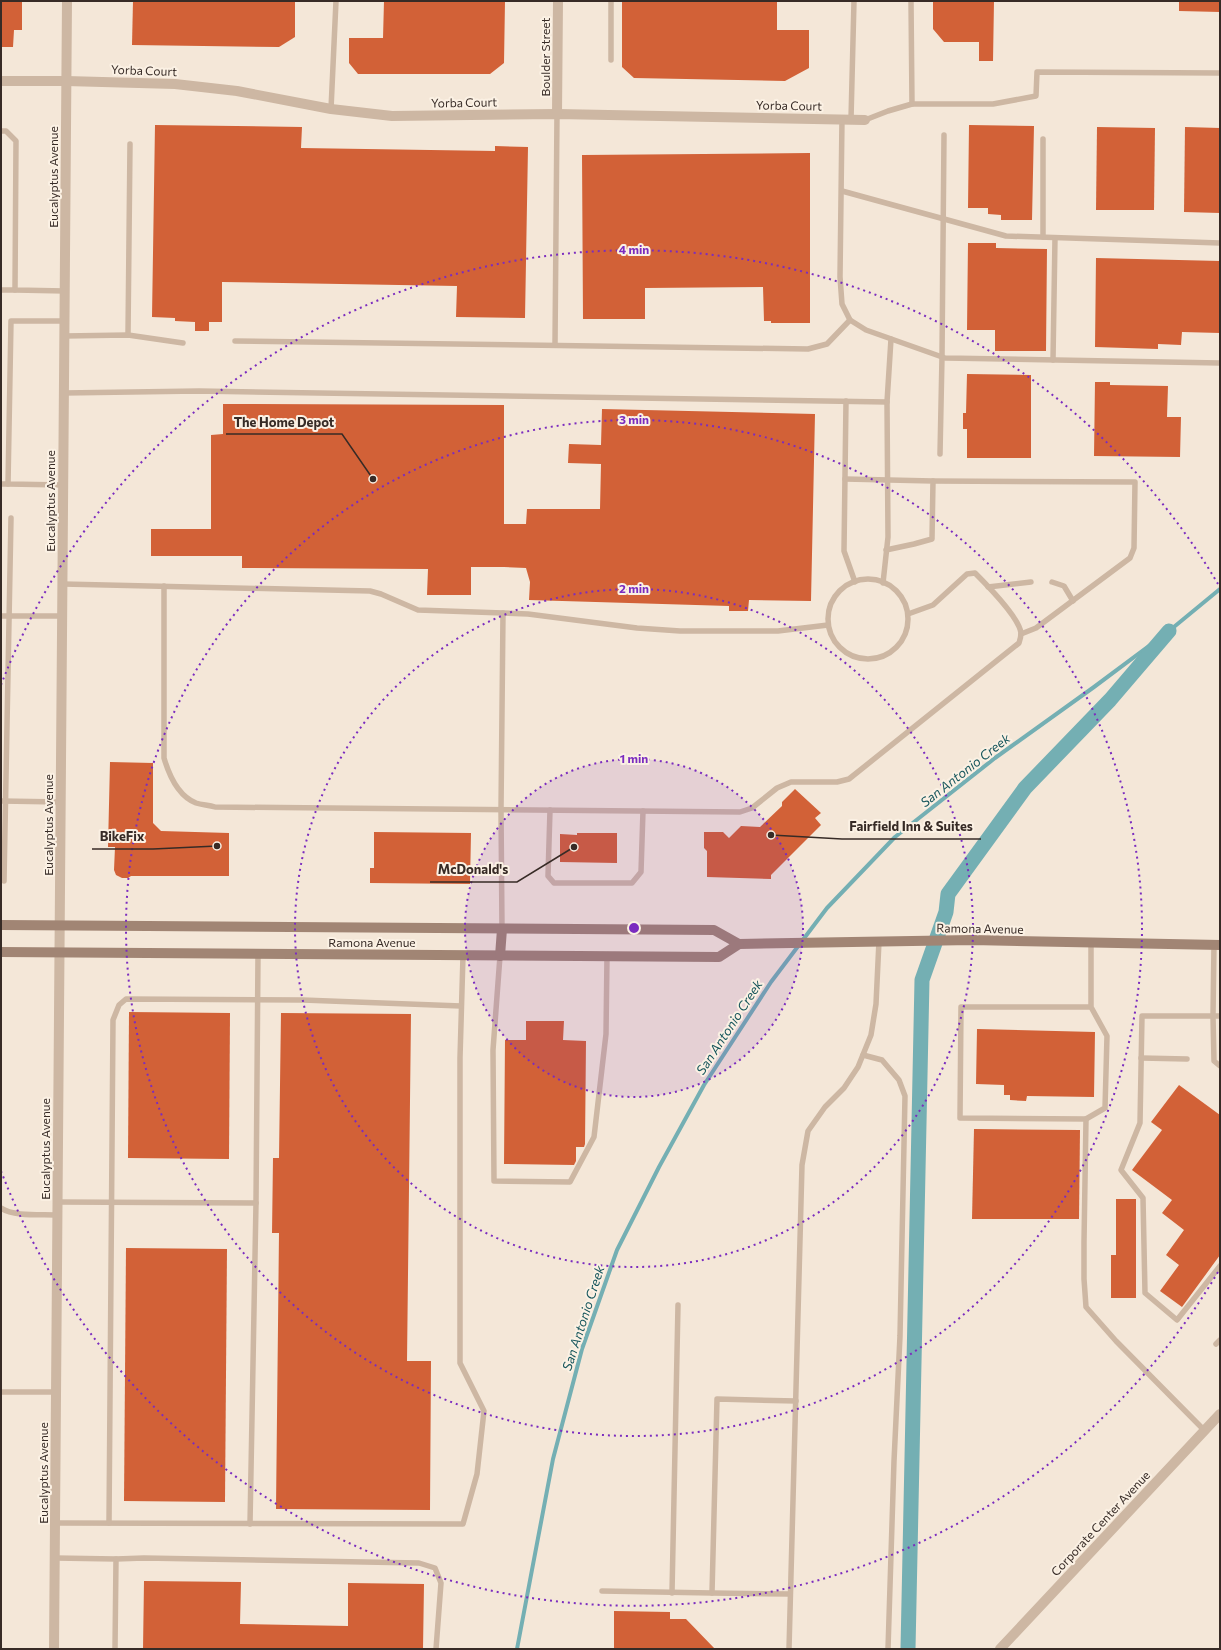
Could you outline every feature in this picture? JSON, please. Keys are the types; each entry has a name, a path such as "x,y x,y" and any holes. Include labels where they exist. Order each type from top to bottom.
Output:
{"main road":[{"name":"Ramona Avenue","path":"1,925 714,930 739,944 972,940 1217,945"},
{"path":"500,956 502,929"},
{"name":"Ramona Avenue","path":"1,952 258,955 719,957 739,944"}],"street":[{"name":"Eucalyptus Avenue","path":"54,1649 67,1"},
{"name":"Boulder Street","path":"557,114 558,1"},
{"name":"Yorba Court","path":"1,81 175,84 237,90 331,109 392,116 557,114 866,120"},
{"name":"Corporate Center Avenue","path":"1000,1649 1220,1414"}],"lane":[{"path":"331,109 336,1"},
{"path":"611,1 611,60"},
{"path":"854,1 842,191 840,277 842,304 850,320 866,330 942,356 1053,360 1220,363"},
{"path":"911,1 912,104"},
{"path":"866,120 888,111 912,104 993,104 1036,96 1037,72 1220,73"},
{"path":"555,345 557,114"},
{"path":"1,131 6,131 16,141 15,290"},
{"path":"940,454 944,135"},
{"path":"1043,140 1043,237"},
{"path":"128,335 130,144"},
{"path":"842,191 1006,236 1220,242"},
{"path":"1053,360 1055,238"},
{"path":"1,290 65,291"},
{"path":"234,341 808,349 827,344 850,320"},
{"path":"8,484 11,321 64,321"},
{"path":"64,336 128,335 183,343"},
{"path":"884,582 888,537 887,402 892,339"},
{"path":"64,393 199,392 887,402"},
{"path":"846,401 844,551 855,582"},
{"path":"845,479 887,481 1135,482 1134,548 1130,558 1036,628 1021,634"},
{"path":"886,550 932,539 933,481"},
{"path":"1,484 63,485"},
{"path":"4,881 3,801 11,518"},
{"path":"164,586 164,758 170,776 180,791 195,803 215,807 740,812 752,808 776,788 791,782 838,782 849,779 1019,643 1021,634 1018,623 975,573 967,574 933,604 908,614"},
{"path":"863,579 884,582 893,587 903,599 908,614 908,629 901,644 889,654 874,660 858,659 844,652 834,640 828,625 829,609 836,595 848,584 863,579"},
{"path":"988,587 1032,582"},
{"path":"1052,582 1064,586 1073,601"},
{"path":"62,584 370,591 381,594 418,610 528,614 637,628 680,631 778,631 828,625"},
{"path":"502,929 500,810 503,613"},
{"path":"1,616 62,616"},
{"path":"3,801 61,802"},
{"path":"550,810 548,876 554,883 632,883 641,872 643,811"},
{"path":"789,1649 802,1164 808,1131 825,1107 844,1088 858,1067 871,1035 876,1004 879,941"},
{"path":"1091,943 1091,1007 1107,1036 1104,1108 1086,1119 960,1118 961,1007 1091,1007"},
{"path":"1217,945 1213,1016 1214,1061 1220,1066"},
{"path":"250,1524 256,1203 258,955"},
{"path":"55,1523 463,1524 477,1474 484,1411 460,1363 460,1058 463,956"},
{"path":"500,956 493,1050 494,1181 570,1182 594,1137 606,1034 607,957"},
{"path":"109,1523 113,1020 119,1005 126,999 257,1000 461,1006"},
{"path":"1220,1016 1142,1016 1140,1123 1121,1170 1143,1198 1146,1293 1177,1320 1220,1266"},
{"path":"863,1055 882,1060 899,1080 905,1096 900,1336 894,1461 888,1649"},
{"path":"1141,1058 1187,1058"},
{"path":"1086,1119 1084,1242 1086,1307 1116,1341 1204,1430"},
{"path":"58,1202 256,1203"},
{"path":"1,1208 18,1214 58,1215"},
{"path":"672,1593 678,1305"},
{"path":"1,1392 56,1392"},
{"path":"712,1593 717,1400 796,1401"},
{"path":"55,1558 144,1558 420,1563 435,1568 441,1583 436,1649"},
{"path":"115,1649 116,1559"},
{"path":"602,1591 790,1594"}],"building":[{"path":"1,1 22,1 22,30 14,30 13,47 1,47"},
{"path":"133,1 295,1 295,37 279,47 132,45"},
{"path":"384,1 505,1 504,63 490,74 358,74 349,63 349,38 383,38"},
{"path":"622,1 777,1 777,30 809,30 809,68 785,81 634,78 622,67"},
{"path":"933,1 994,1 993,61 979,61 979,42 944,42 933,29"},
{"path":"1179,1 1220,1 1220,12 1179,11"},
{"path":"155,125 302,127 301,148 495,151 495,146 528,147 525,318 456,317 457,286 222,282 222,322 209,322 209,331 195,331 195,322 175,321 175,318 152,317"},
{"path":"969,125 1034,126 1032,220 1001,220 1001,215 988,214 988,208 968,208"},
{"path":"1097,127 1155,128 1154,210 1096,210"},
{"path":"1185,127 1220,128 1220,213 1184,212"},
{"path":"810,153 810,323 771,323 771,321 764,321 763,287 645,288 645,319 583,319 582,155"},
{"path":"968,243 996,243 996,248 1047,249 1046,351 995,351 995,330 967,330"},
{"path":"1096,258 1220,261 1220,333 1182,332 1181,345 1158,344 1158,349 1095,347"},
{"path":"967,374 1031,375 1031,458 967,458 967,429 963,429 963,413 966,413"},
{"path":"1095,382 1110,382 1110,385 1168,386 1167,417 1181,417 1180,457 1094,456"},
{"path":"223,404 504,405 504,524 526,524 527,509 600,509 601,464 568,463 569,444 601,445 602,409 815,414 811,601 749,600 748,611 729,611 729,606 529,600 530,582 526,568 504,567 471,567 471,595 427,595 428,569 242,568 242,556 151,556 151,529 211,529 211,435 223,434"},
{"path":"110,762 153,763 153,823 161,831 229,833 229,876 131,876 128,878 122,878 116,875 114,870 115,847 108,847"},
{"path":"795,789 821,813 815,818 821,825 771,875 771,879 707,877 707,851 704,848 704,832 723,832 729,838 741,826 760,827 782,806 782,802"},
{"path":"374,832 471,833 470,884 370,883 370,868 374,868"},
{"path":"577,833 617,833 617,863 560,862 560,834 577,835"},
{"path":"129,1012 230,1013 229,1159 128,1158"},
{"path":"281,1013 411,1014 407,1361 431,1361 430,1510 276,1509 279,1233 272,1233 273,1158 279,1158"},
{"path":"526,1021 564,1021 563,1040 586,1041 585,1144 584,1147 576,1147 576,1161 574,1165 504,1164 505,1040 526,1040"},
{"path":"977,1029 1095,1032 1094,1097 1027,1096 1026,1101 1010,1100 1010,1095 1004,1095 1004,1085 976,1084"},
{"path":"1179,1085 1220,1115 1220,1255 1182,1307 1160,1291 1179,1265 1166,1255 1184,1230 1162,1213 1172,1200 1132,1170 1162,1130 1151,1122"},
{"path":"974,1129 1080,1130 1079,1219 972,1219"},
{"path":"1116,1199 1136,1199 1136,1298 1111,1298 1111,1255 1116,1255"},
{"path":"126,1248 227,1249 225,1502 124,1501"},
{"path":"144,1581 241,1582 240,1624 348,1626 348,1583 424,1584 423,1649 143,1649"},
{"path":"614,1611 670,1612 670,1619 686,1619 715,1649 614,1649"}],"waterway":[{"name":"San Antonio Creek","path":"517,1649 553,1459 582,1349 617,1250 659,1167 704,1085 771,982 827,908 895,837 995,758 1169,631 1220,589"},
{"path":"908,1649 922,980 946,912 948,894 1025,788 1110,700 1169,631"}],"place":[{"name":"The Home Depot","path":"373,479"},
{"name":"Fairfield Inn & Suites","path":"771,835"},
{"name":"BikeFix","path":"217,846"},
{"name":"McDonald's","path":"574,847"}]}
